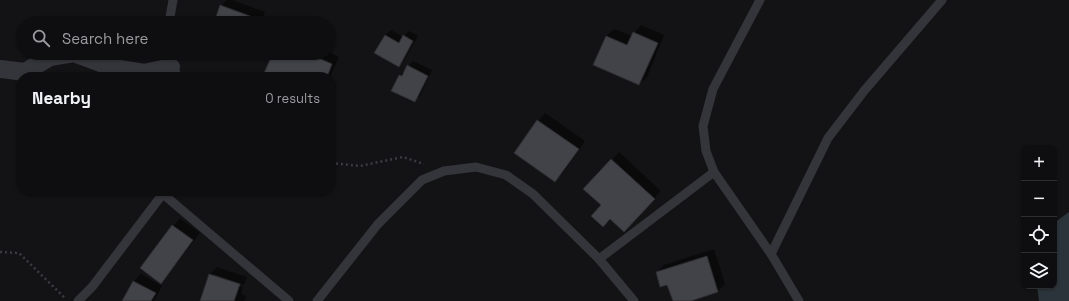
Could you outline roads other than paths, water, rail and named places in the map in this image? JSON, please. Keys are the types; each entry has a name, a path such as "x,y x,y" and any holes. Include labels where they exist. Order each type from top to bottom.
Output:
{"street":[{"path":"0,70 26,72 45,60"},
{"path":"93,60 114,68 144,72 172,66"}],"lane":[{"path":"170,16 173,0"},
{"path":"760,0 713,89 703,126 706,151 714,172 771,254 799,301"},
{"path":"771,254 828,138 864,91 942,0"},
{"path":"317,301 378,224 422,180 444,170 476,167 506,175 533,194 599,259 634,301"},
{"path":"599,259 714,172"},
{"path":"78,301 92,287 162,196"},
{"path":"167,196 289,301"}]}
